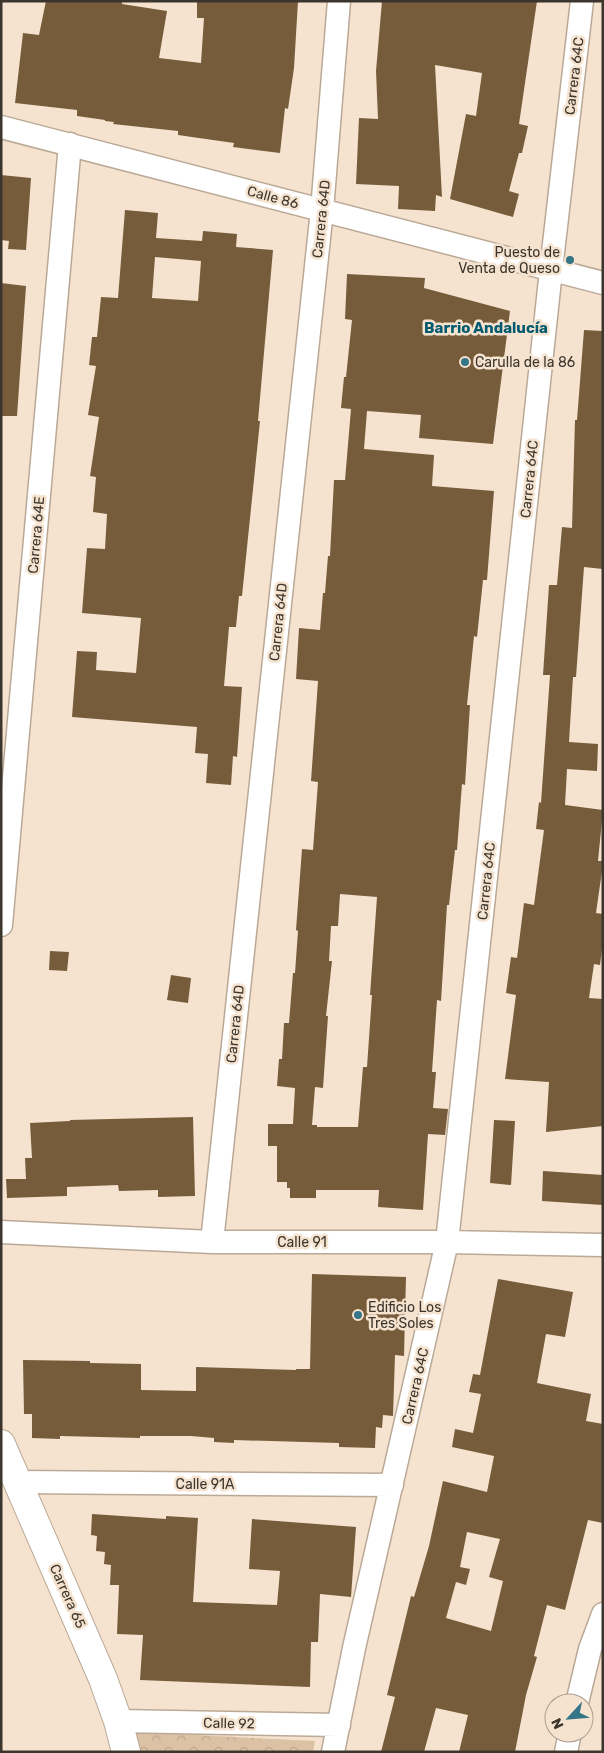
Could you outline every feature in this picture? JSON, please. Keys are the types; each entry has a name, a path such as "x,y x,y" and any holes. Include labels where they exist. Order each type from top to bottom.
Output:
{"street":[{"name":"Carrera 64D","path":"212,1242 322,210 339,1"},
{"name":"Carrera 64C","path":"332,1752 447,1242 551,270 582,1"},
{"name":"Calle 86","path":"1,127 603,283"},
{"name":"Carrera 64E","path":"1,925 70,144"},
{"name":"Calle 91","path":"1,1232 212,1242 447,1242 603,1245"},
{"name":"Carrera 65","path":"1,1444 89,1644 118,1721 126,1752"},
{"name":"Calle 91A","path":"18,1482 392,1485"},
{"path":"579,1693 590,1649 603,1614"},
{"name":"Calle 92","path":"118,1721 339,1725"}],"green space":[{"path":"135,1732 315,1741 313,1752 137,1752"}],"building":[{"path":"46,1 122,1 122,4 167,11 159,58 201,63 204,18 197,18 197,1 298,1 294,68 288,109 285,108 280,153 233,147 234,143 178,135 178,131 113,124 114,122 77,116 77,110 15,103 23,33 39,35"},
{"path":"382,1 537,1 519,124 528,126 522,153 519,153 509,191 519,194 513,217 450,199 466,114 476,116 482,73 435,65 442,197 436,195 435,211 398,209 399,186 356,184 359,118 378,119 376,71"},
{"path":"1,175 31,178 26,250 8,249 9,241 1,240"},
{"path":"125,210 158,213 156,238 202,241 203,231 237,234 236,247 273,250 258,421 260,421 242,596 239,596 236,627 229,627 224,686 242,687 237,757 233,756 231,785 206,783 208,754 195,753 197,727 72,717 77,651 97,652 96,670 136,673 141,618 82,613 87,548 105,549 107,514 93,512 96,477 90,476 99,417 88,415 96,366 89,365 92,337 97,337 101,297 118,298","holes":["155,257 201,261 198,301 152,298"]},
{"path":"347,274 425,278 424,288 510,311 493,444 419,438 421,415 367,411 364,449 434,455 432,486 494,491 487,580 483,580 477,637 474,636 467,705 470,705 465,785 462,784 457,850 455,850 449,905 447,905 441,1001 437,1000 432,1072 436,1072 433,1108 448,1109 445,1135 428,1134 423,1210 378,1207 379,1190 316,1190 316,1198 290,1198 290,1188 287,1188 287,1182 277,1182 277,1146 268,1146 268,1124 293,1124 295,1088 277,1086 279,1059 282,1059 284,1023 289,1023 293,973 295,973 302,849 313,850 318,782 311,781 318,681 296,679 299,628 320,630 328,556 330,556 334,480 345,480 351,409 341,408 352,320 345,319","holes":["340,894 377,897 367,1067 363,1067 358,1127 317,1127 317,1125 312,1125 315,1087 323,1088 328,1016 326,1016 332,961 329,961 331,926 338,926"]},
{"path":"1,283 26,286 17,416 1,416"},
{"path":"584,330 603,331 603,569 584,567 576,677 573,677 569,742 598,744 597,771 567,769 565,805 603,810 598,861 603,861 603,864 596,913 603,914 603,941 600,965 594,964 589,998 603,999 603,1126 546,1132 549,1082 505,1079 516,995 506,993 511,957 517,958 524,903 534,905 544,830 536,829 539,802 541,803 550,675 543,675 549,585 557,585 562,527 572,528 575,420 577,420"},
{"path":"50,951 69,952 67,971 49,970"},
{"path":"171,975 191,978 188,1003 167,1000"},
{"path":"193,1117 195,1196 158,1197 158,1190 119,1191 118,1185 67,1187 67,1196 7,1198 6,1179 26,1179 25,1158 32,1158 30,1123 70,1120"},
{"path":"494,1120 515,1121 511,1185 490,1183"},
{"path":"543,1171 603,1175 603,1205 542,1201"},
{"path":"312,1274 406,1277 404,1356 395,1355 393,1416 383,1415 382,1428 376,1427 375,1448 339,1447 339,1443 234,1440 234,1443 214,1442 214,1438 191,1436 140,1436 140,1438 60,1436 60,1439 32,1438 32,1414 24,1414 23,1360 141,1364 141,1390 196,1391 196,1367 310,1369"},
{"path":"498,1279 573,1292 565,1337 546,1334 537,1383 591,1394 586,1421 603,1424 603,1523 588,1520 565,1610 547,1605 534,1656 537,1657 526,1695 515,1752 459,1752 468,1715 436,1708 424,1752 381,1752 395,1697 387,1695 411,1596 414,1597 429,1546 443,1481 487,1492 494,1456 452,1447 455,1429 473,1433 481,1394 469,1392 473,1374 480,1375","holes":["467,1532 500,1539 489,1577 503,1581 491,1631 446,1618 456,1582 466,1585 470,1569 460,1567"]},
{"path":"92,1514 166,1519 166,1516 198,1518 193,1602 277,1605 280,1571 249,1569 252,1519 356,1527 351,1597 320,1594 318,1642 311,1642 310,1687 140,1680 143,1635 117,1634 119,1585 110,1585 111,1565 104,1564 105,1552 96,1551 97,1536 91,1535"}],"place":[{"name":"Puesto de Venta de Queso","path":"570,260"},
{"name":"Carulla de la 86","path":"465,362"},
{"name":"Edificio Los Tres Soles","path":"358,1315"}],"district":[{"name":"Barrio Andalucía","path":"486,328"}]}
